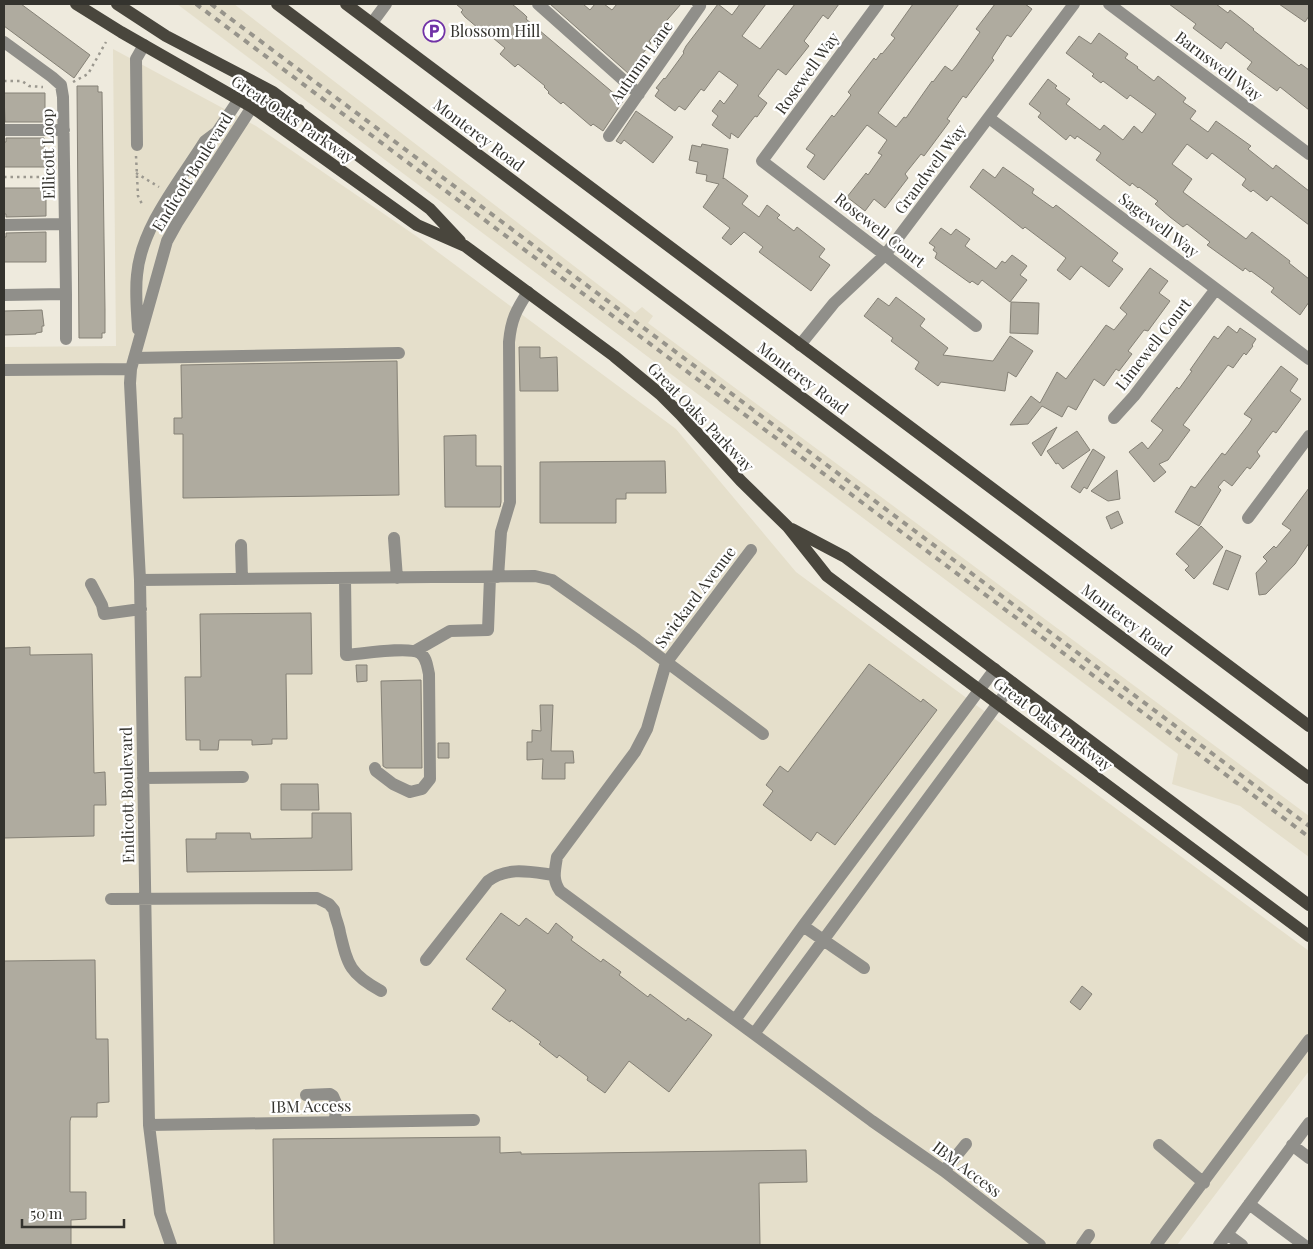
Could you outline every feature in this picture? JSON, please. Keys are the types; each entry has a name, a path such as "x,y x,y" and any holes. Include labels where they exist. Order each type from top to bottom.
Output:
{"main road":[{"name":"Great Oaks Parkway","path":"76,4 252,107 417,225 465,246"},
{"name":"Great Oaks Parkway","path":"117,4 166,36 273,92 430,209 465,246 614,356 660,394 741,481 788,527 827,576 1309,936"},
{"name":"Monterey Road","path":"277,4 1309,778"},
{"name":"Monterey Road","path":"346,4 1309,726"},
{"path":"239,99 249,96 257,97 277,109 299,110"},
{"name":"Great Oaks Parkway","path":"788,527 845,557 1309,905"}],"street":[{"path":"372,23 386,4"},
{"path":"538,4 639,94"},
{"name":"Rosewell Way","path":"762,161 878,4"},
{"name":"Grandwell Way","path":"800,345 834,303 885,255 1074,4"},
{"name":"Barnswell Way","path":"1109,4 1309,154"},
{"name":"Autumn Lane","path":"609,136 699,5"},
{"name":"Ellicott Loop","path":"4,42 61,85 64,130 66,339"},
{"path":"137,145 136,59 144,45"},
{"name":"Endicott Boulevard","path":"138,343 137,276 144,243 153,222 205,141 217,132 239,99"},
{"name":"Endicott Boulevard","path":"171,1245 160,1213 149,1125 141,609 130,383 138,343 167,241 252,107"},
{"name":"Sagewell Way","path":"989,118 1309,359"},
{"path":"4,130 64,130"},
{"name":"Rosewell Court","path":"762,161 976,326"},
{"path":"189,167 206,178"},
{"path":"4,225 65,224"},
{"name":"Limewell Court","path":"1114,418 1134,396 1216,288"},
{"path":"415,651 450,631 488,630 501,532 510,502 510,324 515,312 528,292"},
{"path":"4,295 66,294"},
{"path":"4,370 399,353"},
{"path":"1248,518 1309,436"},
{"path":"394,538 397,578"},
{"path":"242,545 242,579"},
{"name":"Swickard Avenue","path":"666,663 751,550"},
{"path":"140,580 535,576 552,580 763,734"},
{"path":"345,578 346,655 415,651 425,659 429,674 430,779 422,789 410,792 393,784 375,768"},
{"path":"91,584 102,605 104,614 141,609"},
{"path":"426,960 488,881 496,875 506,871 518,871 554,875 557,857 635,752 647,729 666,663"},
{"path":"734,1020 995,669"},
{"path":"754,1034 822,939 1013,683"},
{"path":"143,778 244,777"},
{"name":"IBM Access","path":"554,875 556,885 560,891 872,1121 944,1171 1040,1245"},
{"path":"111,899 317,898 324,900 334,910 347,961 352,970 368,984 381,991"},
{"path":"803,926 864,968"},
{"path":"1156,1245 1309,1040"},
{"path":"306,1095 330,1094 333,1096 336,1103 335,1122"},
{"name":"IBM Access","path":"149,1125 474,1120"},
{"path":"1219,1245 1309,1123"},
{"path":"944,1171 966,1144"},
{"path":"1159,1144 1204,1183"},
{"path":"1292,1145 1309,1158"},
{"path":"1249,1204 1304,1245"},
{"path":"1227,1234 1242,1245"}],"path":[{"path":"72,83 88,74 106,42"},
{"path":"4,81 22,81 28,86 38,86 47,90"},
{"path":"137,145 136,172 138,196 143,206"},
{"path":"136,172 171,195"},
{"path":"4,177 50,177"}],"shaded area":[{"path":"177,4 234,4 635,313 642,307 653,316 648,323 1309,816 1309,857 1240,806 1172,784 1178,754"},
{"path":"113,49 256,126 419,238 676,429 796,572 1309,951 1309,1071 1177,1245 4,1245 4,347 116,346"}],"building":[{"path":"4,4 21,4 90,55 74,78 4,26"},
{"path":"456,4 512,4 524,14 527,17 526,19 623,101 603,131 593,124 591,126 563,102 561,104 548,93 545,86 518,64 515,67 500,54 505,48 465,17 461,12 463,10"},
{"path":"550,4 583,4 590,10 595,4 604,4 612,10 617,4 681,4 649,41 651,43 643,53 648,57 634,76 629,74"},
{"path":"718,4 732,15 740,4 766,4 742,36 760,49 795,4 839,4 828,19 823,15 804,41 809,46 786,75 778,69 758,96 767,103 757,117 755,116 738,138 731,133 730,139 712,125 718,116 712,111 720,100 724,104 738,85 719,71 704,91 701,89 685,110 679,106 675,111 655,96 659,90 656,88 665,79 684,53 686,46"},
{"path":"913,4 959,4 878,113 896,127 904,117 906,118 945,66 952,71 957,65 980,32 976,29 995,4 1025,4 1032,9 1011,37 1007,35 992,58 994,60 966,98 963,96 947,119 950,121 924,156 921,154 905,174 908,178 885,208 874,199 865,211 847,197 866,173 868,175 882,155 878,153 887,140 867,125 824,180 807,167 815,155 806,149 832,115 834,117 851,95 848,92 874,58 876,60 895,38 891,35"},
{"path":"1169,4 1216,4 1228,13 1230,10 1299,66 1301,64 1309,70 1309,110 1280,87 1277,91 1247,69 1252,62 1226,42 1221,49 1193,28 1196,24"},
{"path":"1279,4 1309,4 1309,16 1305,22"},
{"path":"1099,33 1128,54 1125,58 1154,81 1158,76 1186,98 1183,102 1196,111 1190,119 1208,132 1216,121 1251,146 1248,149 1273,169 1276,165 1309,191 1309,225 1271,196 1267,201 1253,190 1251,192 1242,185 1246,179 1212,153 1207,159 1187,144 1172,164 1192,179 1183,192 1246,239 1252,232 1290,261 1289,263 1309,279 1309,302 1300,315 1271,292 1274,288 1251,271 1245,268 1243,271 1207,245 1210,242 1187,224 1183,227 1170,217 1155,204 1158,201 1132,183 1130,186 1096,160 1101,153 1077,136 1075,139 1070,135 1066,140 1038,117 1041,113 1029,104 1048,79 1057,86 1055,88 1070,99 1066,104 1100,130 1104,125 1123,140 1134,126 1142,133 1156,114 1130,95 1127,99 1103,81 1101,83 1092,76 1094,74 1066,53 1079,36 1091,44"},
{"path":"77,86 98,86 98,92 102,92 105,333 102,333 102,338 79,338"},
{"path":"4,93 45,93 45,122 5,122"},
{"path":"636,111 673,137 653,163 624,140 621,144 616,141"},
{"path":"6,138 44,138 45,167 4,167 4,142 6,142"},
{"path":"702,144 728,149 723,179 748,196 742,204 759,217 767,205 780,215 777,218 794,231 797,227 825,249 819,257 830,265 811,291 759,252 763,247 744,232 731,245 722,238 730,228 703,207 719,184 706,181 707,175 696,173 698,162 689,160 692,145 701,147"},
{"path":"1003,167 1034,189 1032,193 1053,208 1056,205 1118,253 1112,261 1123,269 1109,287 1081,266 1070,280 1057,270 1066,258 1025,227 1023,229 970,187 983,169 995,178"},
{"path":"4,188 46,188 46,216 6,217 6,214 4,214"},
{"path":"941,228 951,235 956,229 970,239 965,246 996,269 1002,261 1005,263 1012,255 1027,266 1020,275 1027,280 1010,302 982,280 978,285 972,281 970,283 935,258 937,253 933,250 935,247 929,243"},
{"path":"46,232 46,262 4,262 4,237 6,237 6,233"},
{"path":"1150,268 1168,281 1159,293 1170,301 1148,331 1144,330 1128,351 1132,354 1119,371 1116,369 1104,386 1094,379 1076,410 1068,406 1062,417 1042,406 1028,424 1010,425 1031,396 1040,403 1057,372 1066,379 1106,325 1114,330 1127,314 1120,308"},
{"path":"896,297 925,319 920,326 948,348 943,355 993,361 1010,336 1033,351 1016,377 1008,372 1005,391 941,382 938,386 915,369 919,362 891,341 893,338 864,316 878,298 889,306"},
{"path":"1011,302 1039,303 1038,334 1010,333"},
{"path":"42,310 44,326 42,326 42,332 36,334 4,335 4,311"},
{"path":"1228,326 1237,333 1240,328 1256,339 1253,346 1246,355 1244,353 1233,368 1228,365 1183,425 1190,430 1168,460 1159,464 1166,472 1154,482 1129,452 1142,442 1148,449 1163,430 1151,421 1177,387 1179,389 1214,336 1218,339"},
{"path":"519,347 540,347 540,358 557,357 558,391 520,391"},
{"path":"397,361 399,495 183,498 183,434 174,434 174,418 182,418 181,365"},
{"path":"1281,366 1298,379 1290,391 1301,399 1276,433 1273,431 1257,452 1260,456 1250,469 1247,467 1232,486 1224,480 1218,487 1221,490 1199,526 1175,512 1191,486 1195,488 1222,453 1225,455 1249,424 1252,419 1244,414"},
{"path":"1057,427 1041,456 1032,443"},
{"path":"1077,431 1090,450 1063,469 1058,463 1056,464 1047,451"},
{"path":"476,435 476,466 501,466 500,507 445,507 444,436"},
{"path":"1093,449 1105,457 1087,489 1084,487 1080,493 1071,487"},
{"path":"665,461 666,493 626,493 626,499 616,499 616,523 540,523 540,462"},
{"path":"1117,470 1120,499 1108,501 1091,491"},
{"path":"1309,488 1309,543 1295,564 1266,594 1259,595 1256,573 1267,561 1263,557 1274,546 1276,548 1291,530 1282,524"},
{"path":"1118,511 1123,523 1111,529 1106,517"},
{"path":"1201,526 1223,547 1194,579 1185,570 1189,566 1176,554"},
{"path":"1226,550 1241,556 1228,590 1213,584"},
{"path":"311,613 312,674 286,674 287,739 272,739 272,744 252,745 252,740 219,740 218,750 200,750 200,740 186,740 185,677 201,677 200,614"},
{"path":"30,647 30,655 92,654 94,773 105,772 106,805 94,805 94,836 4,838 4,648"},
{"path":"869,664 921,702 923,699 937,710 835,845 817,832 811,841 763,805 773,791 766,785 780,766 788,772"},
{"path":"356,665 367,665 367,681 357,682"},
{"path":"421,680 422,768 386,768 383,766 381,681"},
{"path":"540,705 553,705 551,751 573,751 574,763 565,763 565,779 542,779 543,759 527,760 527,742 532,742 532,730 541,731"},
{"path":"438,743 449,743 449,758 438,758"},
{"path":"281,784 318,784 319,810 281,810"},
{"path":"312,813 351,813 352,870 187,872 186,839 216,839 216,833 250,833 251,839 312,838"},
{"path":"501,913 519,926 526,918 548,934 556,923 573,937 571,940 601,962 603,959 621,972 619,975 648,997 650,994 686,1021 688,1018 712,1035 669,1092 629,1061 605,1093 587,1080 588,1077 559,1055 557,1058 539,1044 541,1042 492,1009 506,990 466,959"},
{"path":"95,960 96,1039 108,1039 109,1102 97,1103 97,1117 71,1117 70,1121 70,1192 86,1192 86,1219 71,1220 71,1245 4,1245 4,961"},
{"path":"1082,986 1092,994 1080,1010 1070,1002"},
{"path":"500,1137 500,1153 521,1152 521,1154 806,1150 807,1182 759,1183 760,1245 274,1245 273,1139"}],"railway":[{"path":"196,4 1309,837"},
{"path":"211,4 1309,826"}],"place":[{"name":"Blossom Hill","path":"434,31"}]}
